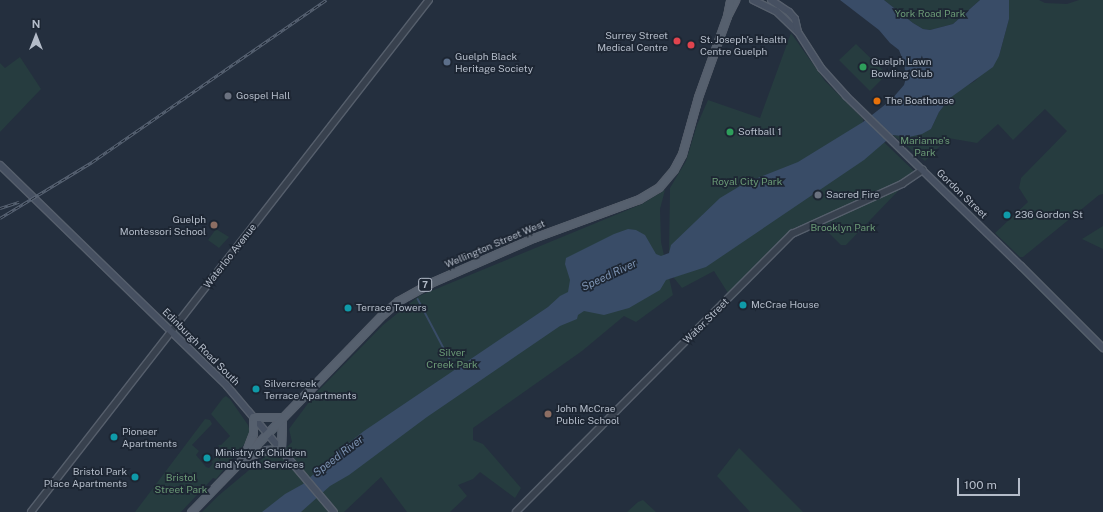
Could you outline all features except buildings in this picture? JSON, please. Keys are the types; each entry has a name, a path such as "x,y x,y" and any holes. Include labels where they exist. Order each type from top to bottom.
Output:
{"main road":[{"name":"Wellington Street West","path":"191,512 382,314 413,292 533,238 639,200 659,187 669,176 681,157 698,97 726,16 730,0"},
{"name":"Wellington Street West","path":"726,16 735,0"},
{"name":"Gordon Street","path":"753,0 776,11 798,32 821,68 869,118 1103,348"},
{"name":"Gordon Street","path":"771,0 789,12 795,19 798,32"},
{"name":"Edinburgh Road South","path":"0,165 227,386 266,434 281,449 334,512"},
{"path":"253,417 282,417 281,449 266,450 243,458 253,433 253,417"}],"street":[{"name":"Waterloo Avenue","path":"31,512 429,0"},
{"name":"Water Street","path":"516,512 792,234 902,184 923,170"}],"green space":[{"name":"York Road Park","path":"884,0 980,0 953,24 930,30 923,29 913,23"},
{"name":"Marianne's Park","path":"1009,0 1039,0 1045,3 1067,4 1079,0 1103,0 1103,194 1099,195 1023,257 1020,257 995,233 1028,202 1019,188 1021,178 1067,131 1045,109 1013,140 998,124 977,143 948,138 925,161 893,135 909,137 931,129 939,112 950,98 959,90 975,81 999,56 1009,19"},
{"name":"Royal City Park","path":"791,33 825,81 863,119 863,122 914,171 910,176 900,182 790,230 728,293 714,271 682,288 674,278 669,253 670,188 686,161 697,125 708,100 760,118"},
{"name":"Guelph Lawn Bowling Club","path":"856,44 887,74 870,91 839,60"},
{"path":"20,57 41,89 0,132 0,63 5,68"},
{"name":"Brooklyn Park","path":"901,188 846,245 841,245 822,226 825,222"},
{"name":"Silver Creek Park","path":"665,190 660,209 661,242 673,295 636,322 624,316 582,351 473,428 473,440 483,444 521,488 515,498 480,472 473,479 458,485 467,496 450,512 407,512 381,477 344,512 202,512 218,496 267,455 277,457 292,442 289,429 315,394 383,325 419,296 642,204"},
{"path":"1103,226 1103,249 1082,239"},
{"path":"216,229 229,237 219,248 208,240"},
{"name":"Bristol Street Park","path":"226,396 230,399 248,425 250,432 246,442 216,479 213,478 181,512 135,512 205,419 210,420 212,424 192,445 199,451 196,455 206,467 209,468 213,463 211,462 226,449 224,447 221,449 218,445 221,445 230,436 211,414"},
{"path":"739,448 803,512 750,512 717,476"},
{"path":"643,500 656,512 627,512 638,502"}],"water":[{"name":"Speed River","path":"840,0 884,0 913,23 923,29 930,30 953,24 980,0 1009,0 1009,19 999,56 993,67 950,98 939,112 931,129 922,134 909,137 893,135 864,160 706,267 666,280 660,290 629,308 604,315 584,311 578,315 577,319 560,326 427,417 349,475 330,486 301,512 262,512 285,494 303,484 337,452 364,431 568,292 570,280 565,264 566,258 614,234 628,229 636,230 645,235 656,254 661,256 669,253 671,245 720,198 745,183 798,162 863,122 891,100 904,85 906,78 904,63 899,50 890,43 879,30"}],"waterway":[{"path":"418,299 456,371"}],"railway":[{"path":"0,218 92,162 326,0"},
{"path":"0,208 19,202"}],"place":[{"name":"Surrey Street Medical Centre","path":"677,41"},
{"name":"St. Joseph's Health Centre Guelph","path":"691,45"},
{"name":"Guelph Black Heritage Society","path":"447,62"},
{"name":"Guelph Lawn Bowling Club","path":"863,67"},
{"name":"Gospel Hall","path":"228,96"},
{"name":"The Boathouse","path":"877,101"},
{"name":"Softball 1","path":"730,132"},
{"name":"Sacred Fire","path":"818,195"},
{"name":"236 Gordon St","path":"1007,215"},
{"name":"Guelph Montessori School","path":"214,225"},
{"name":"McCrae House","path":"743,305"},
{"name":"Terrace Towers","path":"348,308"},
{"name":"Silvercreek Terrace Apartments","path":"256,389"},
{"name":"John McCrae Public School","path":"548,414"},
{"name":"Pioneer Apartments","path":"114,437"},
{"name":"Ministry of Children and Youth Services","path":"207,458"},
{"name":"Bristol Park Place Apartments","path":"135,477"}]}
